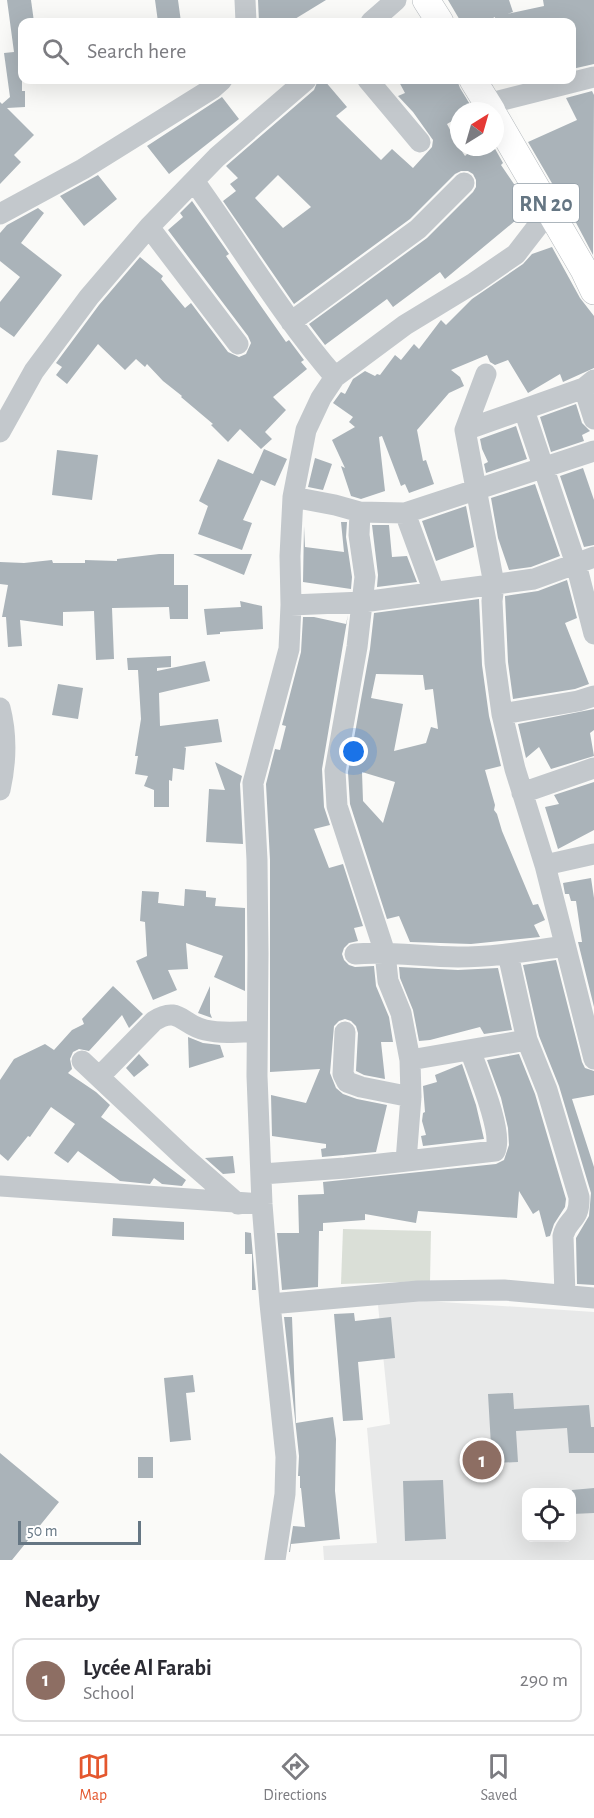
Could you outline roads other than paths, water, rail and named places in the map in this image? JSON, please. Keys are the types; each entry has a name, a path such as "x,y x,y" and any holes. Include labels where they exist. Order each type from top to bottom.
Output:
{"main road":[{"path":"426,0 437,18"},
{"name":"RN 20","path":"475,84 486,102"},
{"name":"RN 20","path":"504,132 591,276"}],"street":[{"path":"245,0 246,18"},
{"path":"376,18 396,0"},
{"path":"576,83 594,77"},
{"path":"0,214 83,169 218,84"},
{"path":"0,432 34,371 89,297 149,227 218,157 301,84"},
{"path":"371,84 420,142"},
{"path":"504,106 572,84"},
{"path":"194,181 291,322 336,377"},
{"path":"291,322 418,229 464,183"},
{"path":"275,1560 285,1494 286,1457 262,1204 256,1076 257,860 252,783 289,649 293,497 306,430 321,398 336,377 405,325 516,254 550,210"},
{"path":"149,227 238,345"},
{"path":"486,374 465,430 494,584 492,601 495,663 502,714 522,793 545,865 594,1059"},
{"path":"465,430 589,384 594,419"},
{"path":"524,410 544,467 585,560 594,634"},
{"path":"293,497 360,512 405,513 594,451"},
{"path":"360,512 359,536 365,577 363,602 335,771 337,806 385,953 388,981 401,1013 410,1060 411,1097 406,1161"},
{"path":"405,513 434,592"},
{"path":"291,605 363,602 534,579 585,560"},
{"path":"502,714 578,701 594,696"},
{"path":"0,708 3,718 5,765 0,790"},
{"path":"522,793 594,768"},
{"path":"545,865 594,854"},
{"path":"355,954 385,953 457,957 508,954 564,946"},
{"path":"508,954 527,1040 547,1090 579,1197 578,1214 562,1236 565,1295"},
{"path":"99,1077 154,1021 164,1015 174,1014 202,1030 222,1033 257,1031"},
{"path":"345,1032 343,1074 347,1082 411,1097"},
{"path":"410,1060 527,1040"},
{"path":"262,1174 495,1152 496,1137 490,1103 470,1050"},
{"path":"82,1061 238,1204"},
{"path":"0,1186 262,1204"},
{"path":"270,1304 418,1292 504,1290 594,1298"}],"place":[{"name":"Lycée Al Farabi","path":"482,1460"}]}
